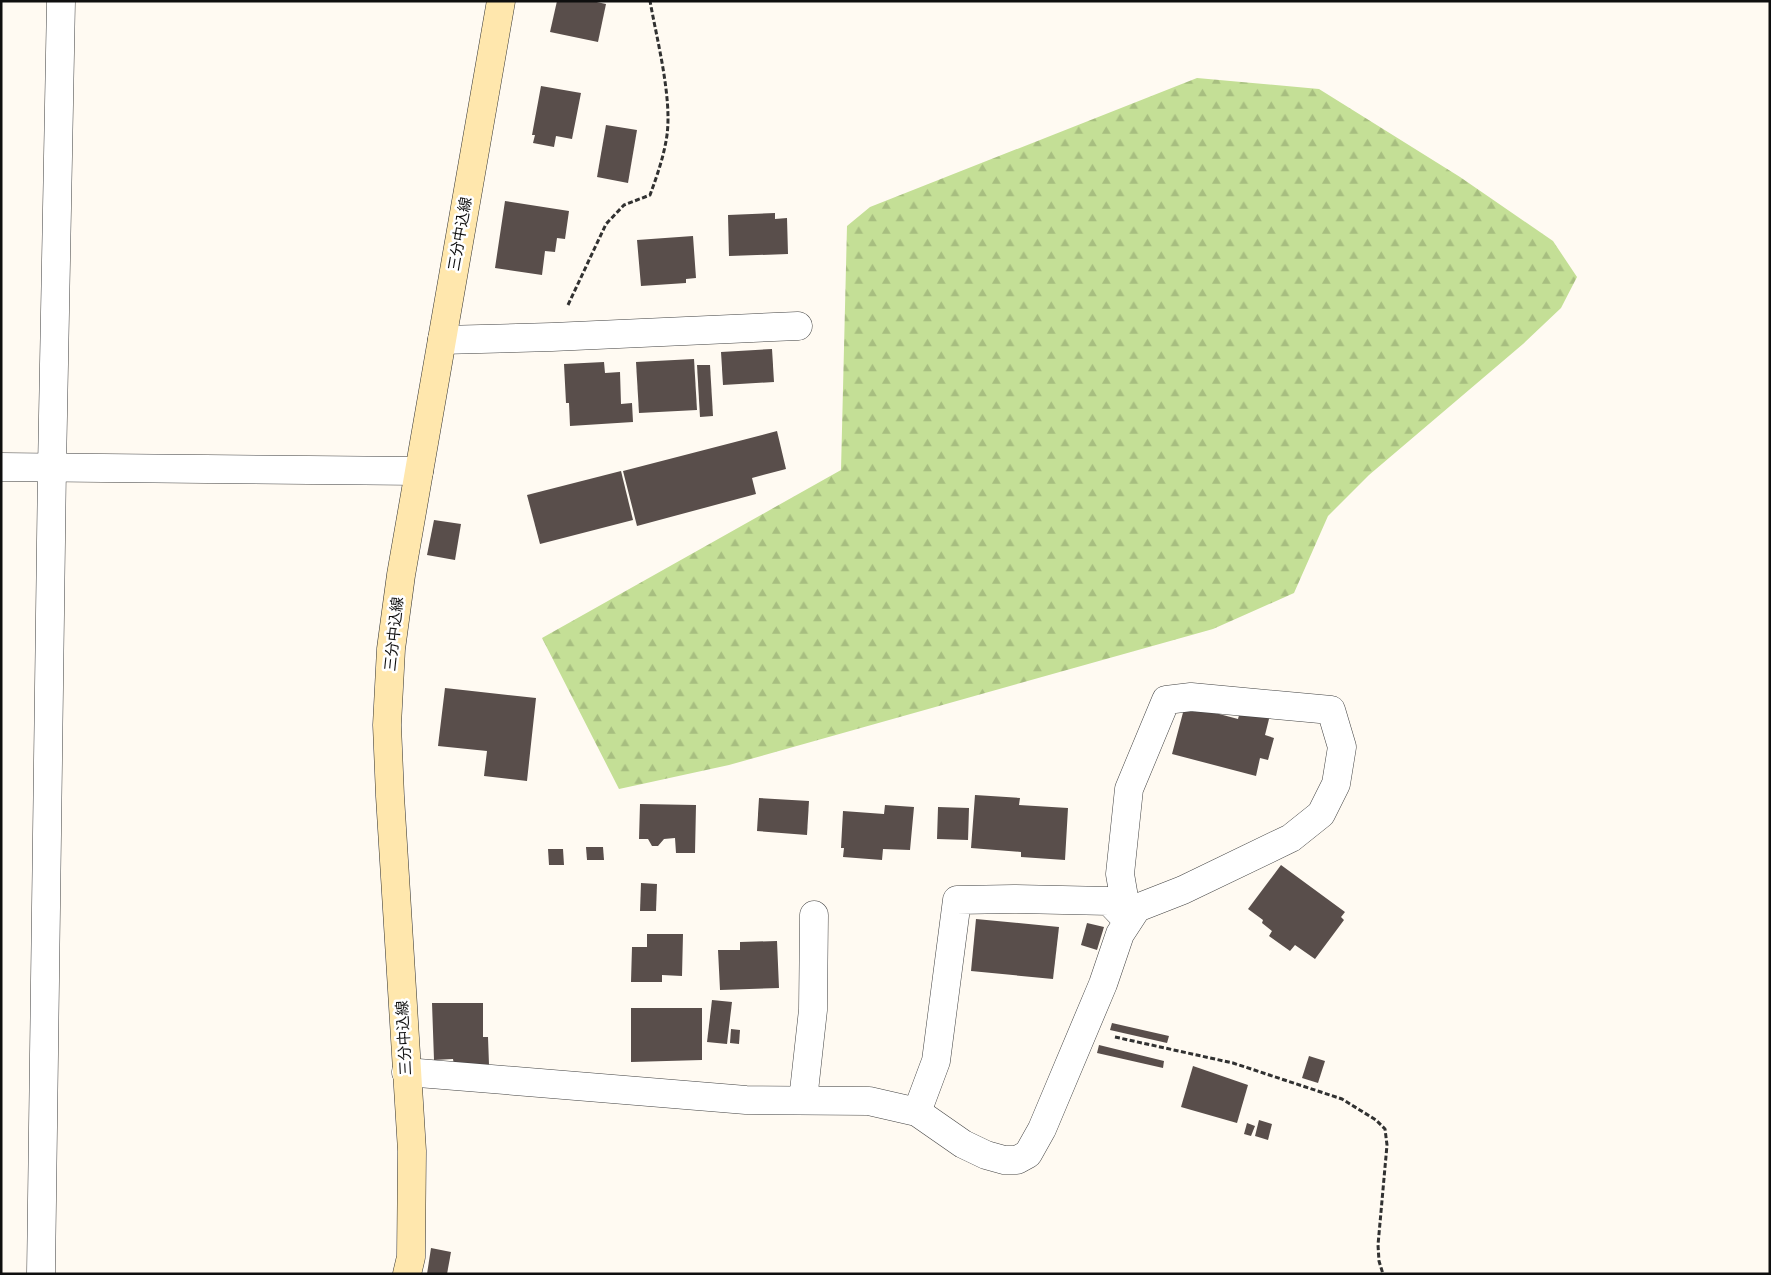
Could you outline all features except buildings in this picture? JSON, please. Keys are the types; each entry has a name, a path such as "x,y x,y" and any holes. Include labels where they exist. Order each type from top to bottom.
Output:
{"main road":[{"name":"三分中込線","path":"407,1274 411,1257 412,1151 387,725 391,648 401,575 501,1"}],"street":[{"path":"41,1274 52,468 61,1"},
{"path":"442,340 798,326"},
{"path":"1,467 419,471"},
{"path":"406,1072 746,1100 869,1101 917,1112 963,1144 986,1155 1004,1160 1017,1160 1028,1154 1034,1146 1103,984 1113,949 1137,908 1183,890 1291,838 1321,814 1336,784 1342,747 1331,710 1191,697 1166,700 1129,789 1120,874 1128,921"},
{"path":"917,1112 936,1061 957,900 1014,899 1109,902 1128,921"},
{"path":"802,1100 813,1010 814,914"}],"path":[{"path":"552,337 606,224 624,205 650,195 658,174 667,134 666,94 650,1"},
{"path":"1084,1030 1233,1063 1342,1100 1376,1120 1385,1129 1387,1145 1378,1245 1379,1261 1383,1274"}],"green space":[{"path":"1197,78 1319,89 1460,177 1553,241 1577,277 1561,308 1523,344 1369,475 1328,516 1294,593 1213,629 729,765 619,789 542,638 841,470 847,226 870,207"}]}
